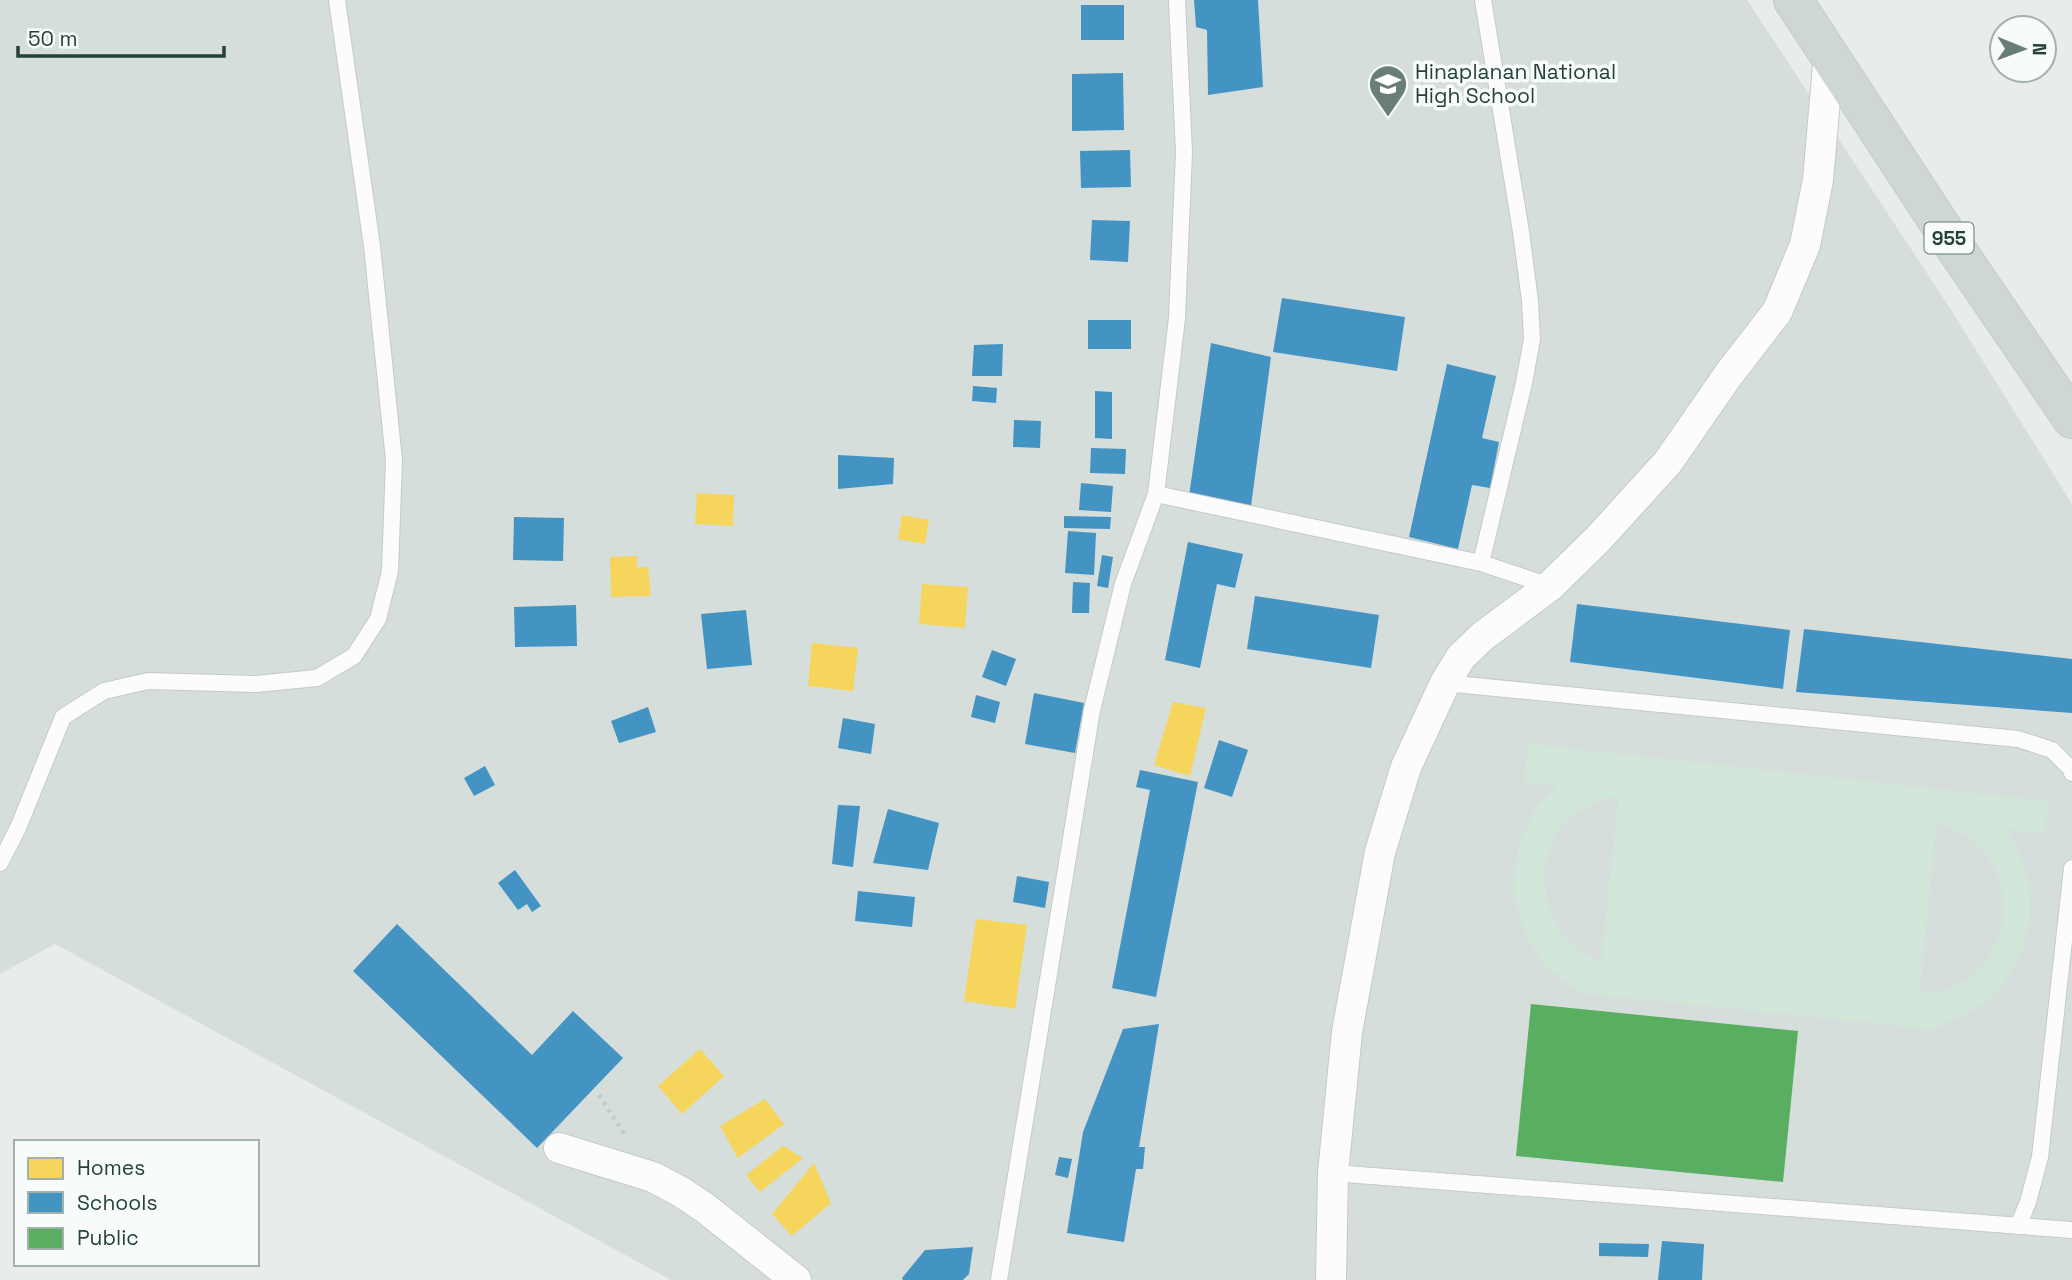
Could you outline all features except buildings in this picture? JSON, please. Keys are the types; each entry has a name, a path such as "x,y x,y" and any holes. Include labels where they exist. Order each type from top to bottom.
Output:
{"main road":[{"name":"955","path":"1793,0 1954,246 2072,419"}],"street":[{"path":"1331,1280 1333,1173 1347,1032 1380,852 1406,767 1445,683 1461,657 1483,636 1550,586 1599,538 1668,462 1729,374 1777,313 1805,246 1818,180 1829,54"},
{"path":"559,1148 653,1177 681,1192 796,1280"}],"lane":[{"path":"0,863 18,828 64,717 104,691 148,681 256,684 317,678 354,656 378,619 390,570 394,460 372,246 337,0"},
{"path":"999,1280 1092,710 1123,584 1156,494 1177,318 1184,152 1177,0"},
{"path":"1480,563 1524,383 1532,339 1521,232 1483,0"},
{"path":"1156,494 1480,563 1550,586"},
{"path":"1445,683 2018,739 2052,750 2072,773"},
{"path":"2018,1226 2028,1202 2040,1157 2072,868"},
{"path":"1333,1173 2072,1230"}],"shaded area":[{"path":"0,0 1747,0 1946,302 2072,504 2072,1280 671,1280 55,944 0,974"}],"green space":[{"path":"1528,744 2048,801 2044,833 2005,829 2016,846 2028,882 2030,901 2026,939 2019,957 1999,990 1974,1010 1931,1029 1581,993 1546,966 1523,930 1513,887 1519,844 1538,805 1558,786 1524,782","holes":["1619,795 1601,961 1601,962 1577,949 1554,921 1545,885 1546,866 1550,848 1558,832 1570,818 1593,804","1936,823 1961,833 1983,850 1995,868 2002,887 2004,908 2001,928 1982,965 1966,979 1947,989 1920,993"]}],"place":[{"name":"Hinaplanan National High School","path":"1388,118"}]}
